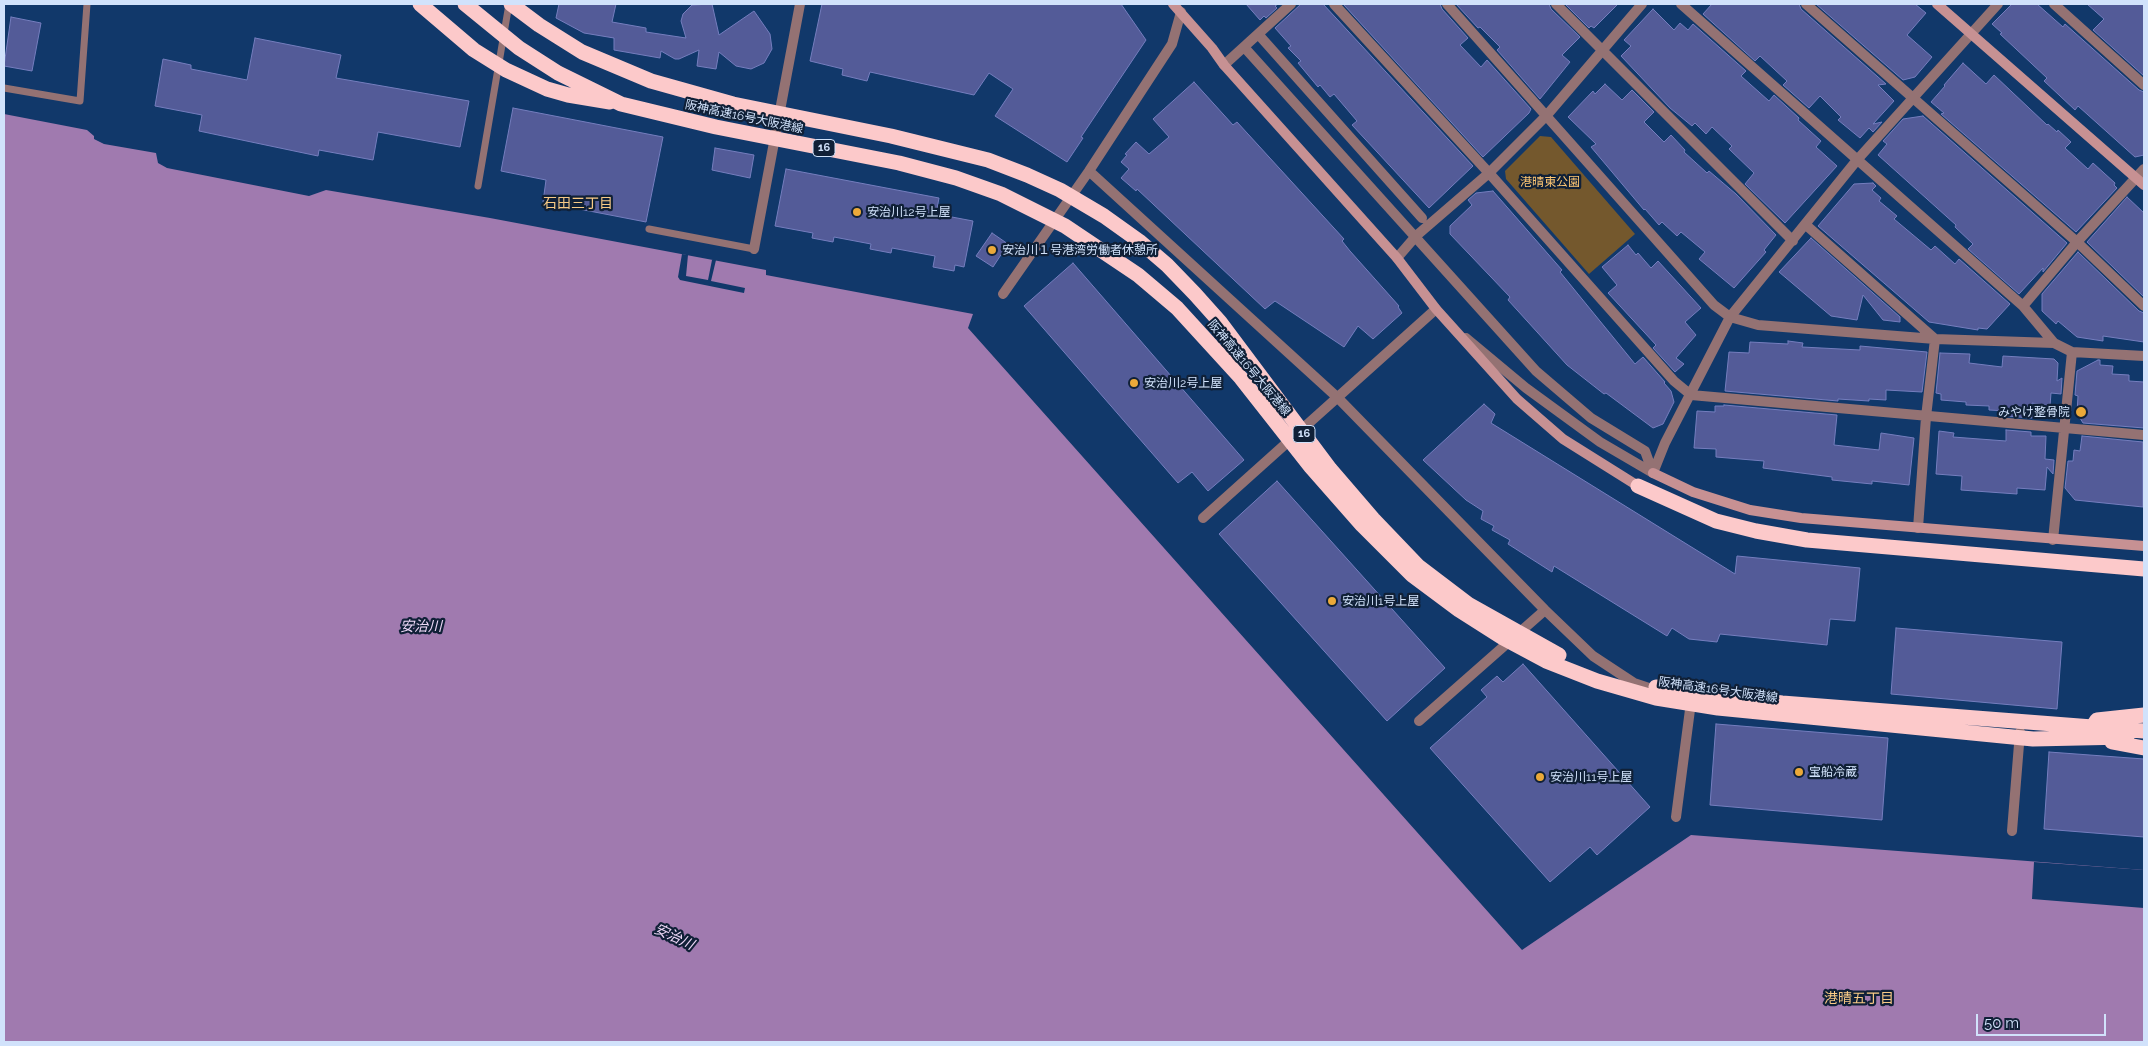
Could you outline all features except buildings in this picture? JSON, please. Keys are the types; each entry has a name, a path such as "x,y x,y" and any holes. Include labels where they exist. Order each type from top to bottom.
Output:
{"highway":[{"path":"420,4 474,50 506,70 547,89 568,95 621,104"},
{"name":"阪神高速16号大阪港線","path":"465,4 519,48 558,73 621,104 716,127 899,163 956,178 1001,194 1065,226 1138,275 1177,308 1241,378 1311,467 1362,525 1412,575 1459,610 1503,638 1546,661 1596,681 1656,698 1718,708 2033,739 2144,737"},
{"name":"阪神高速16号大阪港線","path":"510,4 582,52 651,81 733,104 890,136 988,160 1060,190 1104,216 1139,241 1167,265 1195,294 1220,322 1330,469 1373,519 1418,566 1468,604 1550,652 1600,672 1657,688 1782,703 2020,724 2144,731"},
{"path":"1638,486 1716,521 1756,531 1807,540 2144,569"},
{"path":"1873,723 1935,723 2020,730 2070,731 2089,730 2097,720 2144,715"},
{"path":"2020,724 2144,748"},
{"name":"16","path":"2127,737 2144,744"}],"street":[{"path":"754,250 800,4"},
{"path":"1173,4 1182,8 1224,65 1397,258 1436,309 1495,376 1537,418 1589,457 1638,486"},
{"path":"1224,65 1291,4"},
{"path":"1334,4 1489,173 1674,381 1691,395 2144,436"},
{"path":"1447,4 1714,304 1730,317 1758,325 1935,339 2054,343"},
{"path":"1556,4 1793,241"},
{"path":"1397,258 1416,236 1489,173 1547,115 1642,4"},
{"path":"1682,4 2023,306 2054,343 2072,352 2144,356"},
{"path":"1806,4 2077,242 2144,306"},
{"path":"1937,4 2140,181"},
{"path":"1653,473 1666,443 1730,317 1858,160 1998,4"},
{"path":"2054,4 2144,85"},
{"path":"1003,294 1090,171 1172,44 1182,8"},
{"path":"1258,34 1422,218"},
{"path":"1244,47 1536,371 1591,418 1645,451 1653,473"},
{"path":"2023,306 2077,242 2140,181 2144,169"},
{"path":"1090,171 1338,398 1545,610 1593,656 1634,683 1691,702 2020,724 2144,721"},
{"path":"1806,225 1935,339"},
{"path":"1203,518 1436,309"},
{"path":"1450,325 1548,405 1600,442 1653,473 1693,492 1750,510 1801,518 2144,546"},
{"path":"1918,528 1926,417 1935,339"},
{"path":"2053,540 2072,352"},
{"path":"1419,721 1545,610"},
{"path":"1676,817 1691,702"},
{"path":"2012,831 2020,724"}],"lane":[{"path":"4,88 80,101 87,4"},
{"path":"478,186 510,4"},
{"path":"648,229 754,250"}],"green space":[{"name":"港晴東公園","path":"1540,136 1551,137 1635,234 1589,274 1506,179 1505,171"}],"water":[{"name":"安治川","path":"4,114 87,130 94,136 94,139 104,144 156,153 158,163 167,168 309,196 326,190 490,218 766,270 766,275 973,314 968,328 1522,950 1691,835 2144,870 2144,1042 4,1042"}],"pier":[{"path":"682,254 688,255 686,276 708,280 712,260 716,260 711,281 745,288 744,293 680,280 678,277"},
{"path":"2034,862 2144,870 2144,908 2032,899"}],"place":[{"name":"安治川12号上屋","path":"857,212"},
{"name":"安治川１号港湾労働者休憩所","path":"992,250"},
{"name":"安治川2号上屋","path":"1134,383"},
{"name":"みやけ整骨院","path":"2081,412"},
{"name":"安治川1号上屋","path":"1332,601"},
{"name":"宝船冷蔵","path":"1799,772"},
{"name":"安治川11号上屋","path":"1540,777"}],"district":[{"name":"石田三丁目","path":"578,204"},
{"name":"港晴五丁目","path":"1859,999"}]}
